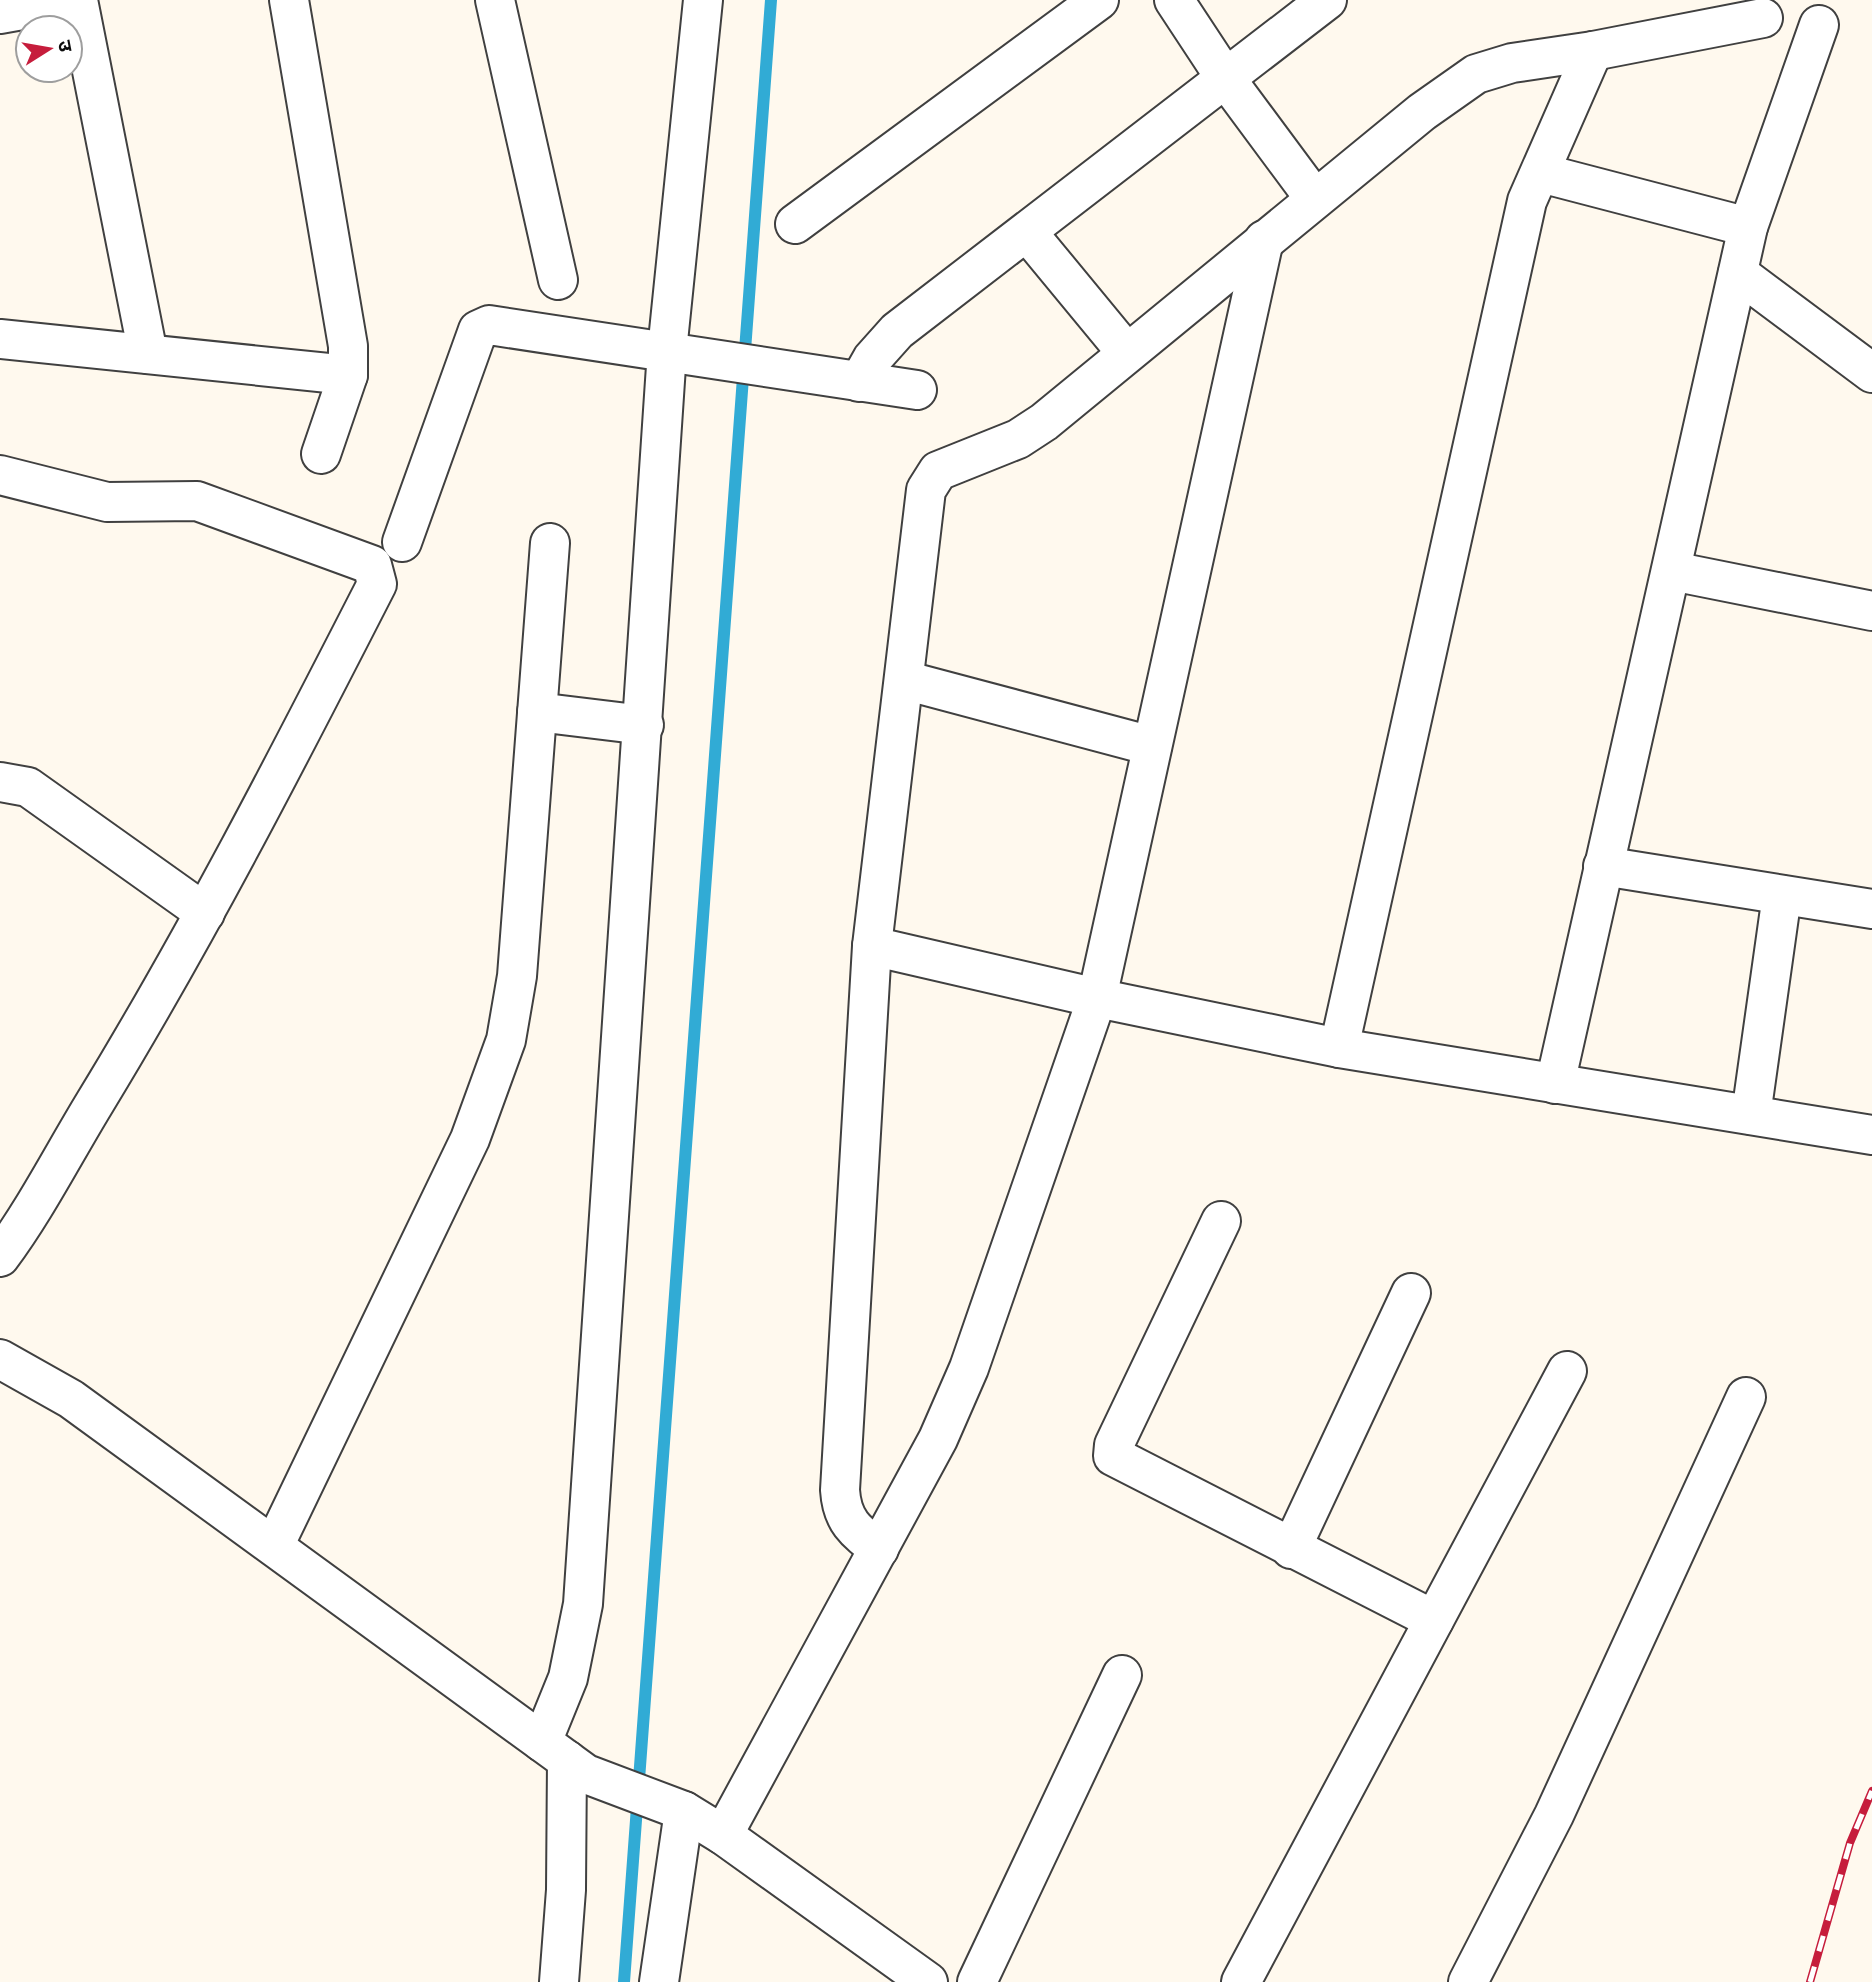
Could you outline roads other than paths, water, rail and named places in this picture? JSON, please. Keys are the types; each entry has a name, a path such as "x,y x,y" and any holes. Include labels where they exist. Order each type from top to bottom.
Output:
{"street":[{"path":"0,14 78,0 148,354"},
{"path":"289,0 348,346 348,375 321,454"},
{"path":"495,0 558,280"},
{"path":"559,1982 566,1890 565,1759 568,1678 583,1604 643,725 703,0"},
{"path":"795,224 1099,0"},
{"path":"1174,0 1226,79 1315,199"},
{"path":"859,382 872,359 897,331 1326,0"},
{"path":"879,1549 849,1527 841,1508 840,1490 872,946 926,490 938,471 1032,432 1126,352 1422,112 1476,74 1512,63 1593,51 1762,18"},
{"path":"1555,1084 1748,227 1819,25"},
{"path":"1339,1048 1527,201 1593,51"},
{"path":"1541,173 1748,227"},
{"path":"1027,232 1126,352"},
{"path":"723,1835 938,1439 969,1368 1097,998 1264,240"},
{"path":"1738,273 1872,373"},
{"path":"402,542 478,330 489,324 916,390"},
{"path":"0,339 348,375"},
{"path":"0,475 107,502 197,501 372,565 377,573 377,584 256,822 133,1041 2,1251"},
{"path":"274,1546 470,1139 490,1091 506,1040 517,976 550,543"},
{"path":"1672,571 1872,611"},
{"path":"904,680 1152,746"},
{"path":"537,712 643,725"},
{"path":"0,782 28,787 205,913"},
{"path":"1603,866 1872,909"},
{"path":"1751,1115 1782,895"},
{"path":"872,946 1097,998 1339,1048 1872,1135"},
{"path":"1221,1221 1111,1451 1120,1462 1434,1620"},
{"path":"1291,1549 1410,1293"},
{"path":"0,1359 71,1399 565,1759 671,1806 723,1835 928,1982"},
{"path":"1241,1982 1567,1371"},
{"path":"1468,1982 1554,1815 1746,1397"},
{"path":"977,1982 1122,1675"},
{"path":"659,1982 671,1806"}],"waterway":[{"path":"624,1982 771,0"}],"railway":[{"path":"1810,1982 1850,1843 1872,1791"}]}
